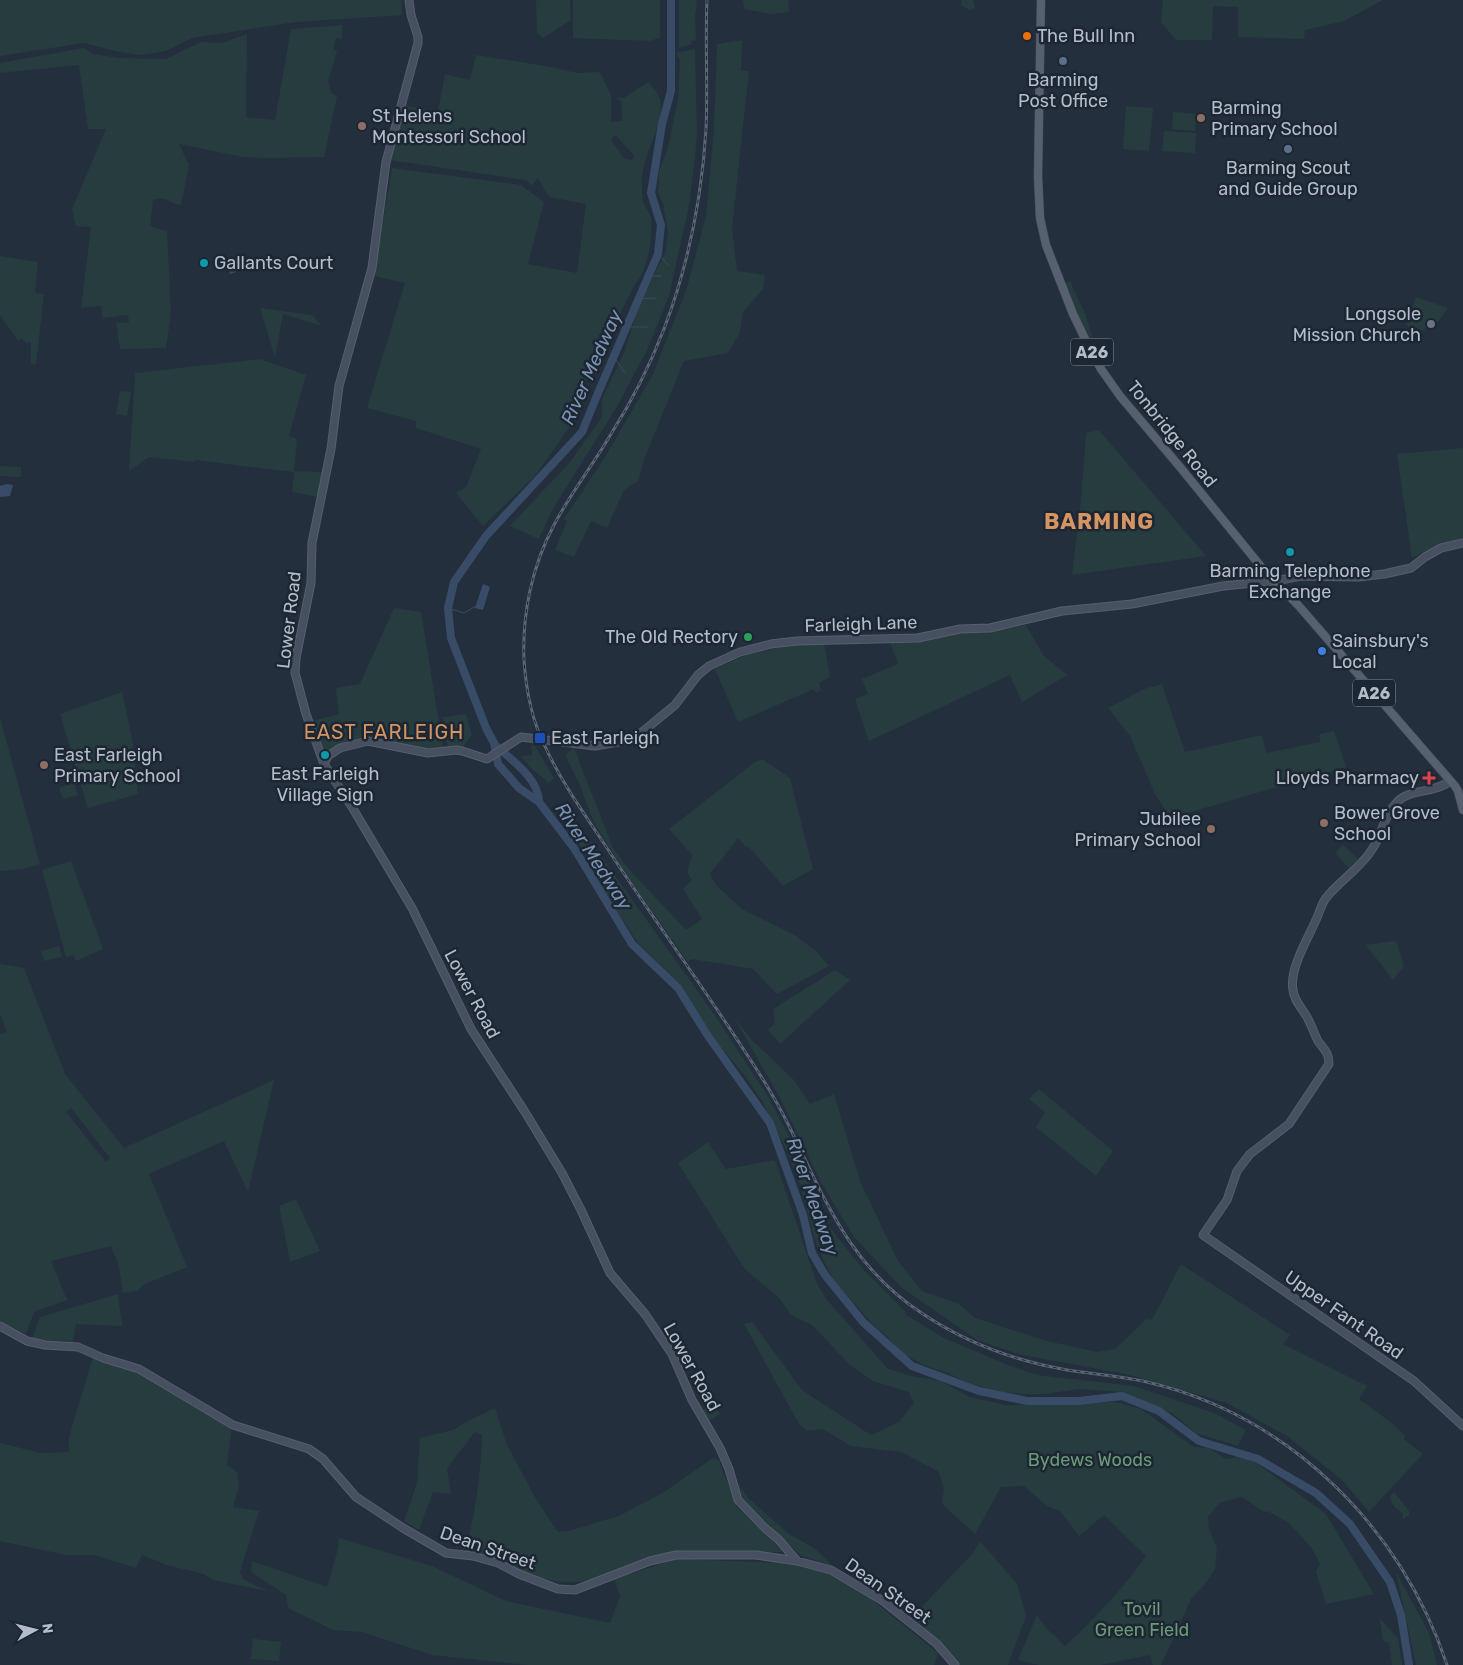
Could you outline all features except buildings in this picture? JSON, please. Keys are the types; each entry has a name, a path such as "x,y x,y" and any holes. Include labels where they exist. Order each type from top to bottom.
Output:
{"main road":[{"name":"Tonbridge Road","path":"1041,0 1038,176 1040,218 1046,245 1087,343 1120,396 1267,574 1344,657 1461,792 1463,810"}],"street":[{"name":"Lower Road","path":"409,0 412,22 418,37 417,48 386,162 372,268 339,386 332,449 312,543 311,583 295,668 297,680 306,714 324,764 412,908 471,1029 562,1173 610,1273 644,1314 672,1354 692,1400 720,1448 729,1469 738,1500 779,1540 797,1561"},
{"name":"Farleigh Lane","path":"332,752 359,742 375,742 428,753 456,750 484,759 495,755 518,738 523,737 595,746 624,741 641,733 676,705 698,675 709,666 740,652 771,644 797,641 918,638 960,629 990,628 1062,611 1132,604 1223,586 1275,581 1301,576 1358,577 1384,574 1411,568 1441,548 1463,543"},
{"path":"318,750 332,752"},
{"path":"324,764 332,752"},
{"name":"Upper Fant Road","path":"1450,781 1442,786 1405,796 1396,803 1385,818 1374,847 1354,872 1326,898 1303,947 1292,989 1318,1041 1329,1056 1329,1064 1289,1124 1250,1154 1237,1171 1226,1200 1203,1234 1414,1381 1463,1426"},
{"name":"Dean Street","path":"0,1326 27,1341 45,1345 78,1347 103,1358 139,1369 233,1425 309,1449 316,1453 356,1497 446,1553 473,1556 498,1564 558,1589 575,1590 650,1561 676,1555 756,1555 797,1561 831,1570 883,1601 937,1644 955,1665"}],"green space":[{"path":"0,0 401,0 402,15 296,22 192,38 166,51 140,55 84,43 0,56"},
{"path":"536,0 570,0 571,20 543,38 537,33"},
{"path":"573,0 660,0 660,38 649,41 573,38"},
{"path":"679,0 697,0 695,17 696,40 691,41 692,44 679,48"},
{"path":"743,0 788,0 789,12 771,14 744,9"},
{"path":"962,0 973,0 975,8 969,10 961,5"},
{"path":"1163,0 1383,0 1344,21 1305,30 1304,39 1238,37 1238,7 1213,6 1212,40 1176,40 1161,22"},
{"path":"342,25 342,39 336,38 333,49 337,51 328,81 331,93 337,96 324,157 243,157 179,144 189,165 181,205 161,198 153,200 150,226 167,231 171,314 166,348 120,349 116,323 129,322 128,315 103,318 101,306 81,308 91,227 76,226 72,209 106,129 88,129 79,65 0,73 0,63 84,48 93,54 119,58 166,59 201,42 222,43 247,34 246,117 275,120 291,29"},
{"path":"742,40 741,70 749,71 732,228 737,271 765,275 763,289 743,312 740,332 728,353 684,361 645,457 638,481 624,490 607,528 591,521 574,557 555,550 567,521 564,519 605,457 652,376 686,291 706,216 714,129 717,44"},
{"path":"695,49 697,137 690,201 669,296 648,348 618,405 551,512 539,539 510,526 570,462 602,417 602,399 624,353 638,308 665,253 668,233 663,204 658,193 659,171 667,151 678,100 680,60 676,53"},
{"path":"476,55 577,73 600,72 611,95 611,122 622,121 621,101 616,97 624,98 648,82 658,94 661,109 658,125 642,174 643,201 650,217 651,227 649,253 643,271 586,382 585,401 576,418 534,477 483,526 456,493 466,487 481,449 416,428 416,421 367,408 405,283 374,276 392,168 521,185 544,202 528,264 577,273 586,204 549,197 538,178 532,185 525,180 390,160 406,106 438,111 445,74 470,80","holes":["615,135 634,155 633,160 625,159 611,140"]},
{"path":"1126,106 1153,108 1149,151 1123,149"},
{"path":"1173,112 1196,114 1195,131 1172,129"},
{"path":"1164,131 1196,133 1195,153 1162,151"},
{"path":"0,256 38,262 35,293 44,294 36,365 31,364 31,342 26,343 21,338 18,341 0,315"},
{"path":"1070,281 1084,311 1092,336 1091,339 1076,312 1065,284"},
{"path":"1416,297 1448,308 1438,322 1429,319 1424,331 1406,325"},
{"path":"260,308 312,315 322,326 283,314 275,358"},
{"path":"260,359 306,375 289,436 297,439 294,471 322,472 318,497 292,492 294,472 195,460 195,462 149,457 129,471 135,373"},
{"path":"120,391 131,392 127,416 116,414"},
{"path":"1099,430 1206,556 1072,575 1081,500 1086,433"},
{"path":"1463,448 1463,540 1439,545 1412,558 1397,454"},
{"path":"0,466 21,467 21,477 0,476"},
{"path":"394,608 421,612 443,747 426,749 371,736 327,751 322,748 312,721 339,714 336,688 360,684"},
{"path":"1026,625 1043,655 1067,675 1022,702 1010,675 869,741 855,699 868,694 862,679 898,664 890,642 922,641 958,633 989,632"},
{"path":"824,643 830,677 819,683 821,690 816,693 814,689 738,722 715,669 746,655 791,645"},
{"path":"1162,684 1185,752 1262,735 1266,753 1320,742 1319,734 1334,731 1346,767 1170,818 1155,794 1130,736 1108,708 1144,689"},
{"path":"122,692 132,738 138,794 88,808 60,714"},
{"path":"466,714 472,735 463,747 448,749 443,717"},
{"path":"0,718 40,864 23,869 0,871"},
{"path":"531,745 535,746 554,778 549,783 530,767 521,756 532,755"},
{"path":"574,748 613,848 628,868 686,930 702,919 683,889 692,880 687,872 692,855 669,829 755,762 762,759 790,778 813,869 783,886 749,847 746,847 738,838 710,874 716,885 743,910 795,935 817,952 829,966 777,994 753,969 692,959 688,962 626,874 594,823 579,783 565,755"},
{"path":"74,783 78,795 63,799 59,788"},
{"path":"583,831 714,1014 769,1098 795,1148 828,1225 863,1269 906,1312 905,1314 942,1337 1037,1375 1134,1386 1214,1413 1246,1430 1238,1446 1196,1433 1172,1413 1121,1392 1080,1389 1044,1394 1001,1392 971,1384 948,1373 926,1366 901,1353 835,1282 822,1258 815,1239 800,1184 785,1147 762,1101 745,1076 711,1038 677,981 638,943 600,886 576,837"},
{"path":"1343,845 1358,859 1349,868 1335,853"},
{"path":"71,861 103,949 76,961 73,955 66,957 42,870"},
{"path":"1396,941 1404,966 1393,980 1366,945"},
{"path":"59,946 62,957 44,961 41,951"},
{"path":"0,964 24,968 65,1074 124,1148 274,1080 248,1192 224,1141 149,1174 187,1267 145,1284 137,1291 123,1293 119,1266 111,1246 51,1261 67,1300 34,1312 26,1334 0,1321 0,1034 7,1032 0,1014","holes":["71,1108 110,1158 106,1162 66,1112"]},
{"path":"835,970 850,980 780,1044 768,1030 775,1023 773,1009"},
{"path":"735,1019 752,1040 794,1080 810,1104 834,1094 860,1181 898,1261 922,1291 959,1304 975,1318 1047,1341 1097,1352 1115,1349 1146,1319 1152,1320 1181,1264 1290,1335 1283,1344 1367,1386 1359,1399 1393,1424 1405,1436 1404,1439 1423,1454 1369,1512 1342,1480 1287,1436 1227,1403 1130,1375 1018,1354 977,1340 901,1287 854,1237 821,1182 780,1098"},
{"path":"1039,1089 1113,1151 1096,1176 1036,1127 1045,1112 1029,1099"},
{"name":"Bydews Woods","path":"708,1142 726,1169 775,1160 817,1284 827,1300 888,1369 916,1377 941,1381 970,1397 1006,1405 1115,1402 1141,1409 1194,1447 1209,1448 1226,1459 1238,1457 1255,1462 1326,1514 1374,1594 1326,1604 1316,1571 1320,1564 1311,1547 1288,1522 1267,1511 1264,1512 1242,1497 1219,1503 1208,1517 1209,1529 1217,1548 1215,1569 1206,1583 1191,1599 1161,1665 1153,1665 1150,1655 1100,1665 1039,1665 1018,1660 1037,1615 1046,1628 1065,1646 1108,1603 1146,1556 1104,1515 1079,1536 1060,1511 1047,1506 1024,1486 1001,1487 975,1534 942,1504 944,1487 938,1471 901,1452 851,1446 823,1429 807,1431 799,1424 744,1324 752,1322 802,1390 871,1435 899,1422 914,1403 909,1392 873,1381 850,1365 812,1325 791,1315 780,1299 744,1268 678,1163"},
{"path":"296,1199 320,1251 290,1262 279,1206"},
{"path":"118,1294 122,1326 76,1324 73,1342 32,1339 40,1317"},
{"path":"93,1357 138,1372 232,1426 227,1465 237,1472 239,1487 233,1507 259,1511 240,1572 243,1579 267,1591 213,1580 204,1574 167,1565 142,1555 136,1568 94,1555 66,1555 0,1541 0,1443 41,1453 69,1452 69,1437"},
{"path":"713,1403 720,1414 707,1422 700,1412"},
{"path":"495,1408 507,1445 536,1499 558,1532 569,1531 619,1516 664,1492 713,1458 719,1461 737,1507 783,1552 699,1551 666,1554 639,1560 600,1577 579,1582 554,1581 541,1578 491,1559 465,1553 475,1509 479,1480 482,1435 475,1432 447,1468 451,1494 433,1492 419,1530 404,1521 417,1483 420,1438 453,1430"},
{"path":"737,1482 748,1498 789,1534 814,1548 833,1566 800,1555 743,1499"},
{"path":"1393,1493 1409,1511 1409,1515 1403,1519 1403,1513 1392,1502 1390,1496"},
{"path":"339,1538 432,1566 506,1601 610,1623 620,1596 614,1579 676,1559 781,1563 823,1570 835,1575 871,1599 938,1653 934,1665 528,1665 432,1655 362,1632 333,1630 288,1608 286,1595 251,1572 252,1561 327,1587 338,1549"},
{"path":"980,1541 1017,1584 1026,1616 1008,1665 958,1665 913,1616 973,1553"},
{"path":"1396,1572 1429,1633 1437,1665 1416,1665"},
{"path":"1380,1619 1398,1638 1402,1665 1392,1665 1389,1643 1383,1641"},
{"path":"253,1639 281,1642 279,1661 251,1659"}],"water":[{"path":"226,259 234,263 236,272 230,274"},
{"path":"13,485 10,496 0,497 0,486"},
{"path":"483,584 490,587 483,610 475,608"}],"waterway":[{"name":"River Medway","path":"671,0 671,91 662,124 651,193 661,225 658,254 582,432 486,536 454,582 448,608 451,638 486,728 494,743 498,764 519,788 539,802 574,848 632,944 678,988 708,1036 770,1123 803,1215 812,1253 825,1275 863,1322 912,1366 979,1391 1027,1401 1079,1401 1122,1396 1159,1411 1199,1441 1258,1459 1316,1493 1350,1524 1390,1582 1401,1615 1409,1665"},
{"path":"658,254 668,265"},
{"path":"648,276 661,276"},
{"path":"638,299 656,298"},
{"path":"626,327 648,327"},
{"path":"613,356 625,373"},
{"path":"448,608 464,613 476,606"},
{"name":"River Medway","path":"496,746 530,778 535,786 539,802"}],"railway":[{"path":"707,0 707,113 704,154 687,256 673,305 647,369 633,396 554,525 540,557 530,591 525,625 524,660 530,703 539,734 557,770 580,808 762,1077 783,1114 827,1204 858,1253 876,1275 897,1295 923,1314 956,1333 990,1349 1044,1365 1147,1382 1199,1398 1247,1421 1292,1450 1333,1485 1370,1524 1401,1568 1427,1615 1447,1665"}],"place":[{"name":"The Bull Inn","path":"1027,36"},
{"name":"Barming Post Office","path":"1063,61"},
{"name":"Barming Primary School","path":"1201,118"},
{"name":"St Helens Montessori School","path":"362,126"},
{"name":"Barming Scout and Guide Group","path":"1288,149"},
{"name":"Gallants Court","path":"204,263"},
{"name":"Longsole Mission Church","path":"1431,324"},
{"name":"Barming Telephone Exchange","path":"1290,552"},
{"name":"The Old Rectory","path":"748,637"},
{"name":"Sainsbury's Local","path":"1322,651"},
{"name":"East Farleigh","path":"540,738"},
{"name":"East Farleigh Village Sign","path":"325,755"},
{"name":"East Farleigh Primary School","path":"44,765"},
{"name":"Lloyds Pharmacy","path":"1429,778"},
{"name":"Bower Grove School","path":"1324,823"},
{"name":"Jubilee Primary School","path":"1211,829"}],"district":[{"name":"BARMING","path":"1099,521"},
{"name":"EAST FARLEIGH","path":"384,732"}],"park label":[{"name":"Tovil Green Field","path":"1142,1619"}]}
